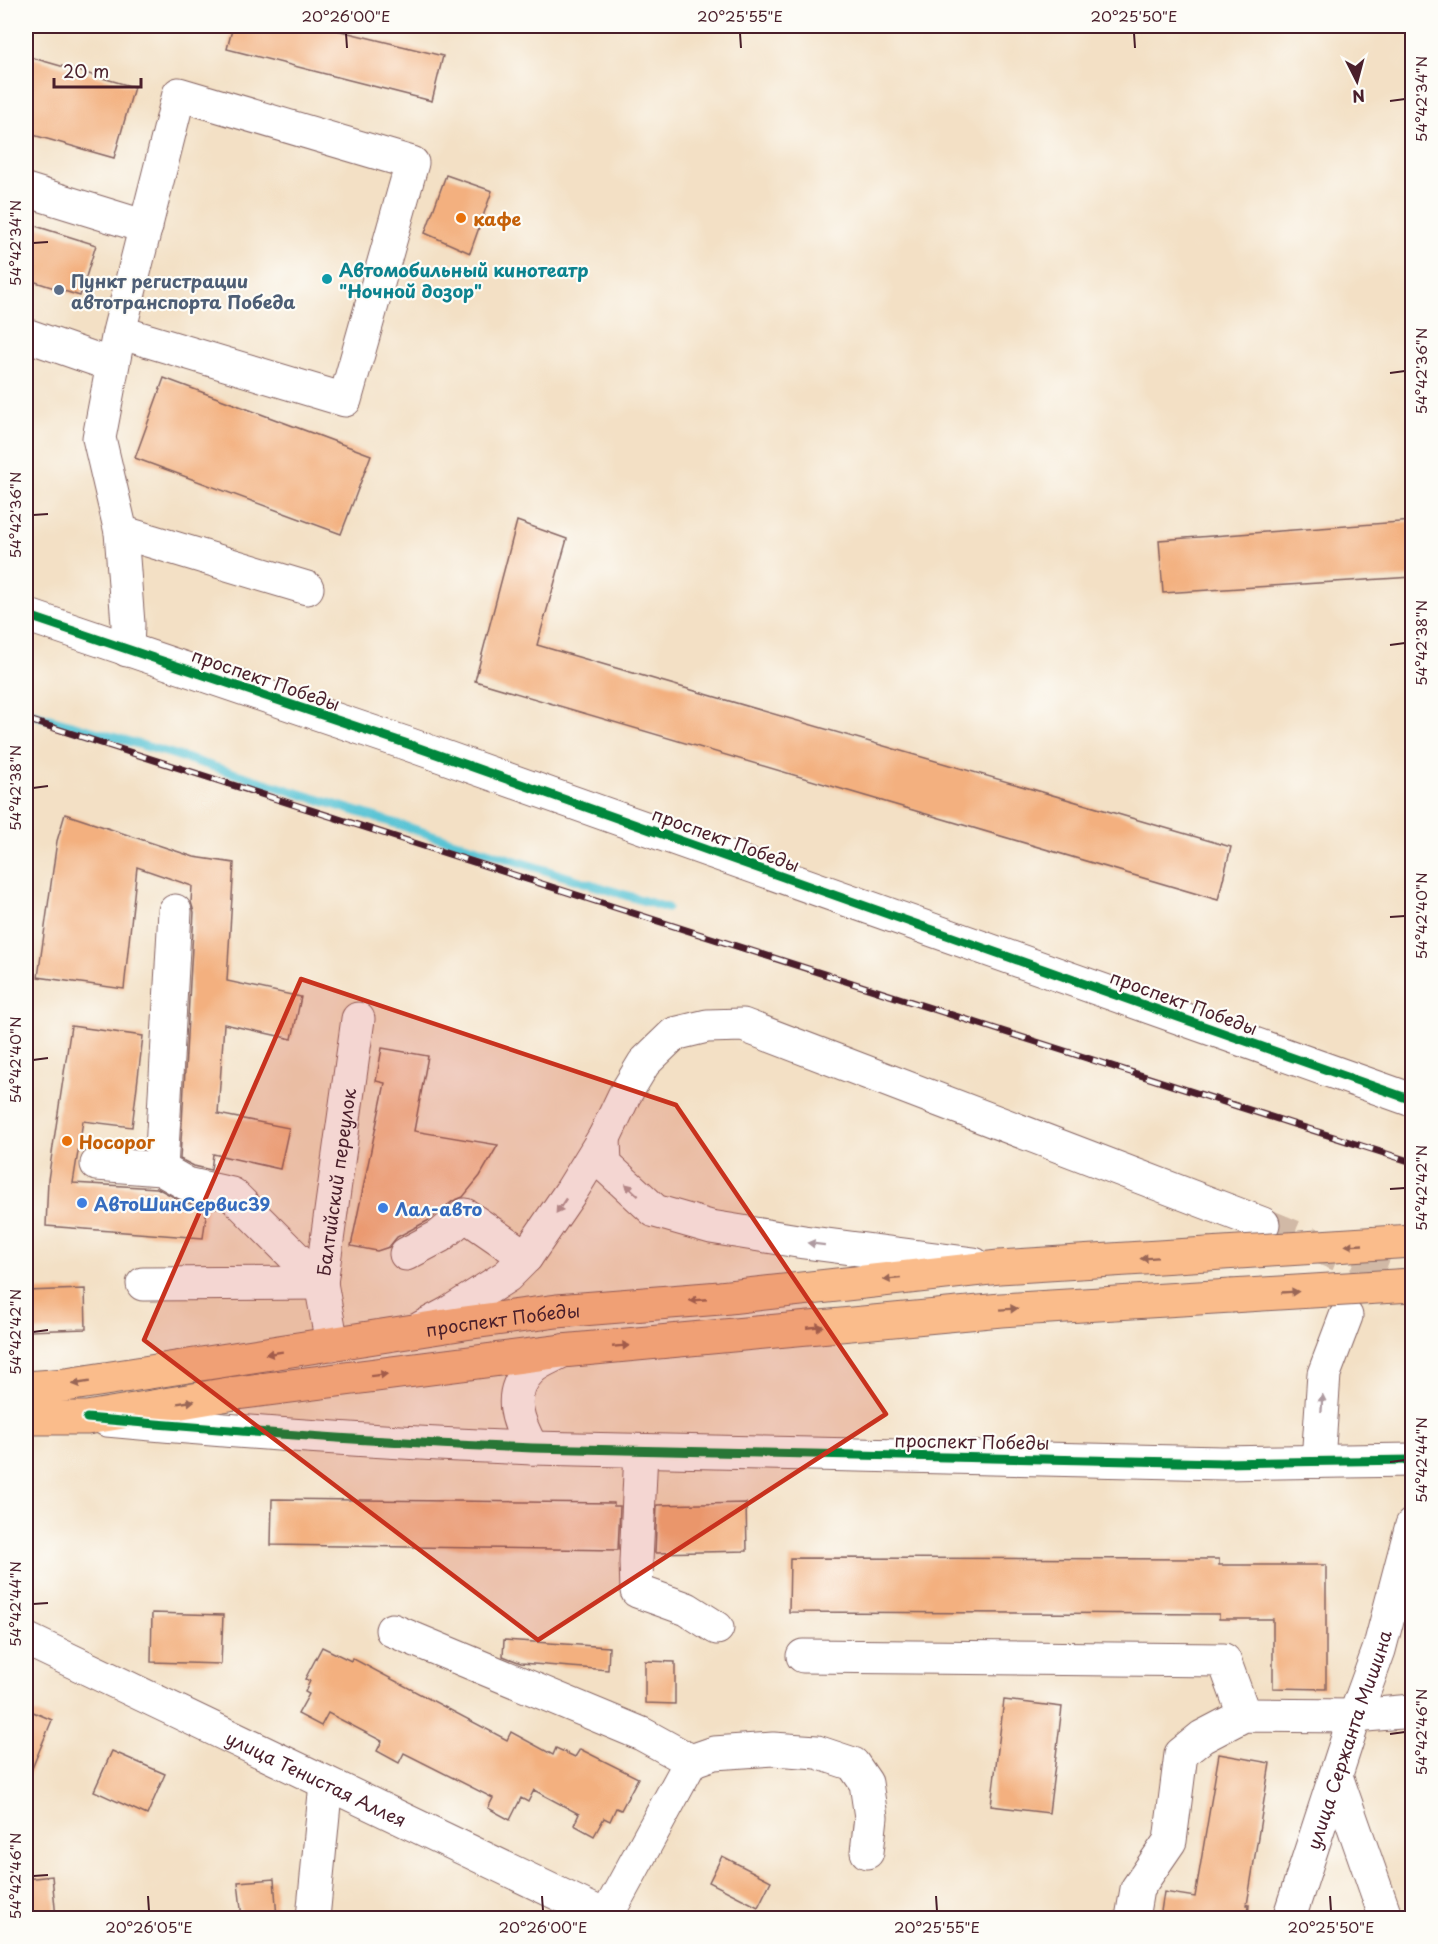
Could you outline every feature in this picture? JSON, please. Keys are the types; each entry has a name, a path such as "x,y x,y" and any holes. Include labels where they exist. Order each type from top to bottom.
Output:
{"main road":[{"name":"проспект Победы","path":"26,1388 66,1385 557,1311 720,1298 999,1267 1413,1241"},
{"path":"26,1418 87,1418 229,1394 562,1351 1001,1310 1413,1285"}],"street":[{"path":"119,332 345,400 412,164 179,94 119,332 99,438 121,532 128,624 127,650"},
{"path":"26,190 146,227"},
{"path":"26,335 112,364"},
{"path":"121,532 307,588"},
{"name":"проспект Победы","path":"26,615 416,747 1413,1100"},
{"path":"161,1169 175,911"},
{"name":"Балтийский переулок","path":"332,1344 321,1283 357,1019"},
{"path":"414,1331 449,1313 507,1276 526,1257 604,1138 624,1096 644,1063 674,1034 707,1026 743,1025 1263,1224"},
{"path":"604,1138 605,1165 655,1211 711,1227 804,1242 999,1267"},
{"path":"97,1164 161,1169 187,1184 232,1194 321,1283"},
{"path":"406,1254 440,1236 465,1215 526,1257"},
{"path":"143,1284 321,1283"},
{"path":"1318,1461 1324,1374 1346,1316"},
{"path":"532,1448 519,1426 515,1393 530,1370 562,1351"},
{"name":"проспект Победы","path":"87,1418 215,1430 532,1448 1210,1462 1413,1460"},
{"path":"641,1451 636,1562 637,1591 687,1609 717,1628"},
{"name":"улица Сержанта Мишина","path":"1289,1918 1379,1650 1413,1525"},
{"path":"392,1630 642,1734 691,1761"},
{"name":"улица Тенистая Аллея","path":"26,1638 607,1918"},
{"path":"803,1656 1224,1660 1244,1714"},
{"path":"1132,1918 1137,1889 1170,1841 1181,1754 1202,1737 1244,1714 1355,1716 1413,1711"},
{"path":"607,1918 691,1761 714,1753 773,1749 817,1752 853,1764 866,1783 872,1817 867,1852"},
{"path":"1336,1776 1386,1918"},
{"path":"313,1918 326,1783"}],"highlighted area":[{"path":"301,979 676,1105 886,1414 538,1640 144,1340"}],"building":[{"path":"233,26 320,26 443,56 432,101 227,49"},
{"path":"26,56 134,87 114,158 26,133"},
{"path":"446,175 492,191 470,253 425,233"},
{"path":"26,223 96,245 80,296 26,279"},
{"path":"164,378 371,455 341,534 135,458"},
{"path":"517,521 567,539 537,645 1231,847 1218,900 475,681"},
{"path":"1413,521 1413,577 1163,593 1159,540"},
{"path":"65,814 194,857 234,863 227,981 301,997 292,1039 224,1024 218,1114 289,1128 280,1169 213,1154 211,1170 194,1166 180,1159 194,912 191,902 192,886 137,867 124,989 38,977 57,841"},
{"path":"71,1026 143,1036 132,1127 83,1121 73,1183 157,1188 183,1202 207,1208 203,1238 46,1226 48,1180"},
{"path":"382,1048 428,1056 414,1131 498,1145 480,1176 463,1197 453,1201 429,1220 397,1237 389,1247 377,1251 351,1246 385,1083 376,1081"},
{"path":"85,1289 86,1329 26,1331 26,1291"},
{"path":"272,1499 614,1503 614,1506 620,1506 618,1550 271,1545"},
{"path":"746,1503 747,1551 655,1553 657,1505"},
{"path":"790,1558 1219,1559 1219,1565 1326,1565 1326,1689 1273,1688 1273,1619 1219,1619 1219,1614 789,1612"},
{"path":"152,1613 223,1615 221,1664 151,1662"},
{"path":"504,1640 609,1647 608,1670 521,1663 503,1656"},
{"path":"322,1647 351,1661 352,1658 507,1740 511,1732 553,1755 556,1748 575,1757 580,1749 638,1778 621,1810 616,1808 610,1821 604,1818 594,1836 574,1825 579,1814 534,1790 528,1802 521,1798 510,1820 488,1808 493,1798 404,1753 399,1763 377,1751 382,1741 328,1713 321,1726 298,1714 309,1694 305,1692 310,1681 305,1679"},
{"path":"645,1661 675,1662 675,1704 645,1703"},
{"path":"1004,1700 1062,1707 1049,1813 991,1806"},
{"path":"26,1709 52,1720 26,1783"},
{"path":"112,1751 165,1774 147,1815 94,1791"},
{"path":"1219,1754 1270,1763 1247,1905 1249,1905 1248,1918 1160,1918 1164,1892 1195,1897"},
{"path":"722,1856 771,1881 758,1907 709,1882"},
{"path":"52,1876 56,1918 26,1918 26,1879"},
{"path":"274,1879 277,1918 242,1918 238,1882"}],"waterway":[{"path":"26,712 169,753 667,908"}],"tunnel":[{"path":"1263,1224 1412,1285"}],"railway":[{"path":"26,719 1412,1162"}],"cycle path":[{"path":"26,615 405,743 1412,1100"},
{"path":"87,1418 309,1436 532,1448 1222,1463 1412,1460"}],"place":[{"name":"кафе","path":"461,218"},
{"name":"Автомобильный кинотеатр \"Ночной дозор\"","path":"327,279"},
{"name":"Пункт регистрации автотранспорта Победа","path":"59,290"},
{"name":"Носорог","path":"67,1141"},
{"name":"АвтоШинСервис39","path":"82,1203"},
{"name":"Лал-авто","path":"383,1208"}]}
